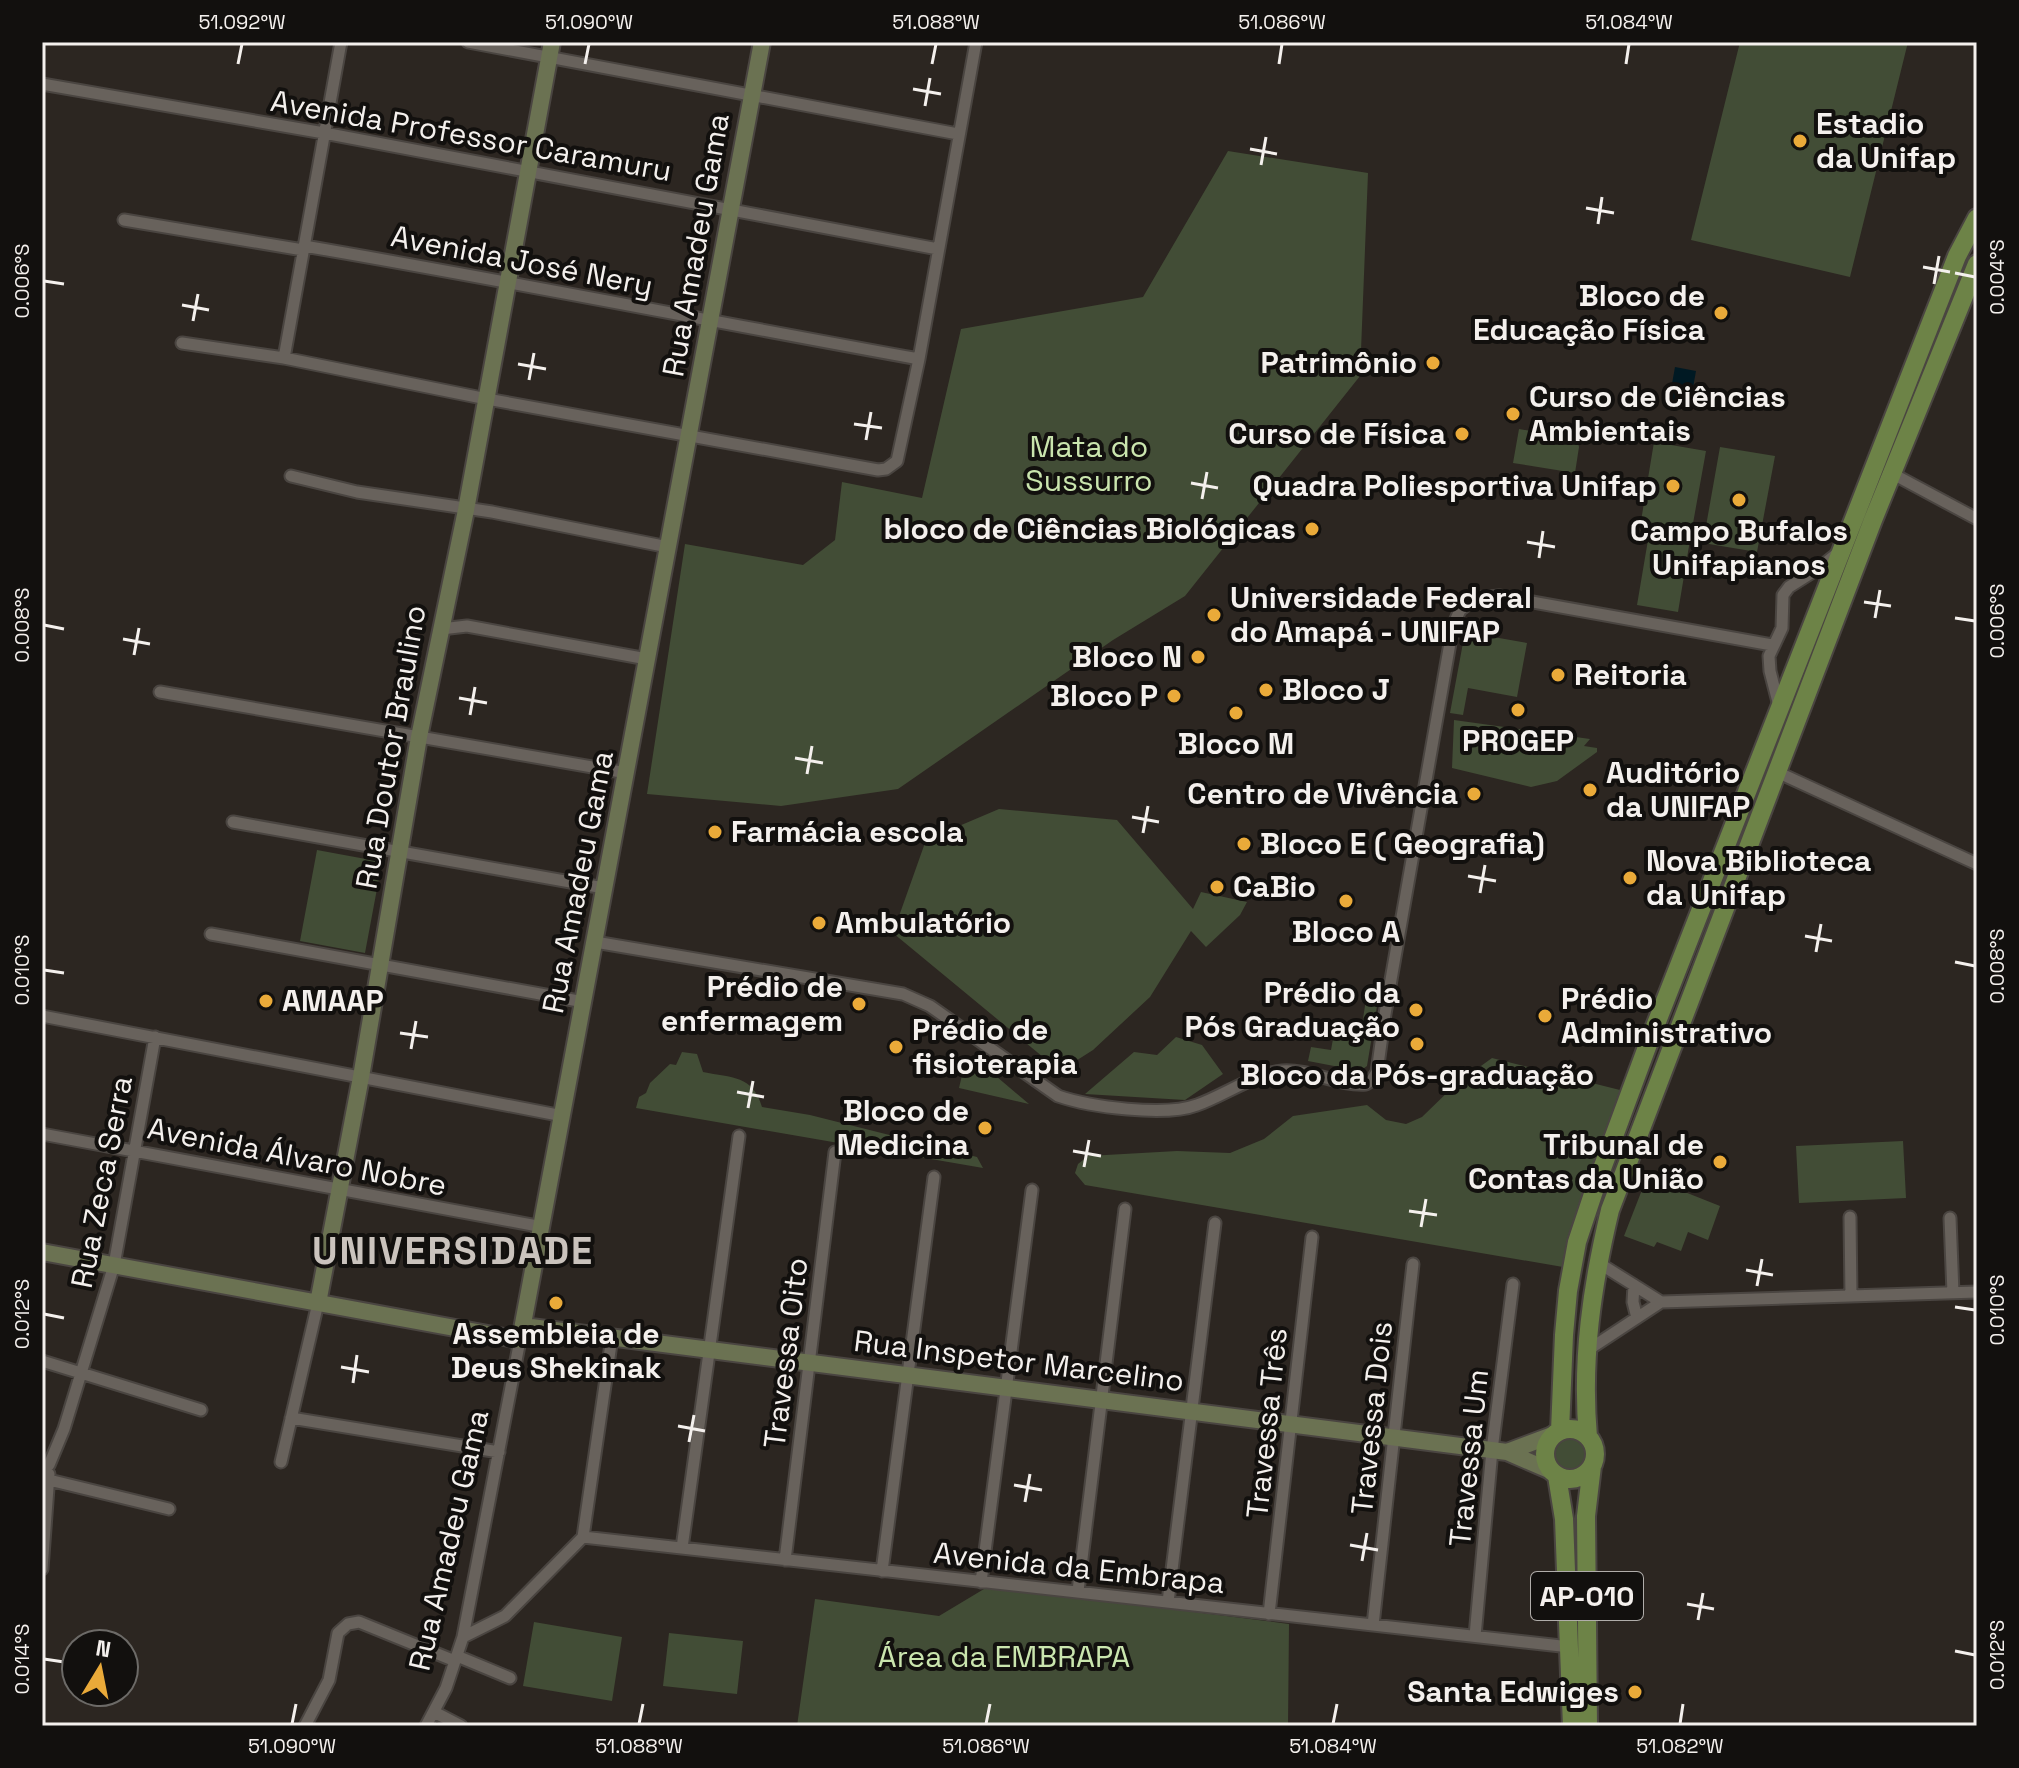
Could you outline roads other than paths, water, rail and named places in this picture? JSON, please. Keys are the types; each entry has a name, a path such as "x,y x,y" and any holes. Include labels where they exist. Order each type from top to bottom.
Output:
{"main road":[{"name":"AP-010","path":"1572,1726 1564,1519 1554,1474 1544,1452 1557,1432 1564,1335 1577,1242 1647,1047 1957,256 1977,218"},
{"name":"AP-010","path":"1588,1726 1586,1516 1594,1450 1588,1437 1584,1400 1589,1307 1610,1210 1777,772 1977,264"},
{"path":"1557,1432 1575,1430 1588,1437"},
{"path":"1554,1474 1568,1479 1579,1477 1592,1466"}],"street":[{"path":"284,358 341,42"},
{"path":"468,42 551,49 752,95 958,134"},
{"name":"Rua Amadeu Gama","path":"426,1726 463,1637 543,1227 762,42"},
{"path":"182,343 284,358 487,399 886,469 897,461 919,359 976,42"},
{"name":"Rua Doutor Braulino","path":"281,1462 318,1303 361,1077 419,737 466,510 551,49"},
{"name":"Avenida Professor Caramuru","path":"42,84 528,170 938,249"},
{"name":"Avenida José Nery","path":"124,220 507,281 919,359"},
{"path":"1893,474 1977,519"},
{"path":"291,476 357,492 492,512 668,547"},
{"path":"1780,709 1770,671 1772,645 1782,628 1783,595 1789,587 1843,549"},
{"path":"595,942 903,994 930,1006 1058,1096 1082,1103 1185,1109 1278,1072 1296,1071 1366,1084 1377,1072 1436,718 1453,626 1460,610 1478,598 1499,596 1772,645"},
{"path":"441,629 467,626 647,659"},
{"path":"160,692 627,773"},
{"path":"1777,772 1977,864"},
{"path":"233,822 604,888"},
{"path":"211,934 584,1002"},
{"path":"42,1016 563,1116"},
{"name":"Rua Zeca Serra","path":"42,1569 49,1480 46,1466 82,1372 114,1265 155,1037"},
{"name":"Avenida Álvaro Nobre","path":"42,1134 543,1227"},
{"path":"682,1548 739,1136"},
{"name":"Travessa Oito","path":"785,1560 835,1152"},
{"path":"882,1571 934,1177"},
{"path":"981,1582 1032,1190"},
{"path":"1078,1591 1125,1209"},
{"path":"1850,1217 1851,1296"},
{"path":"1950,1218 1953,1293"},
{"path":"1168,1602 1215,1223"},
{"name":"Travessa Três","path":"1269,1614 1312,1237"},
{"name":"Rua Inspetor Marcelino","path":"42,1252 318,1303 522,1333 612,1337 1500,1451 1554,1474"},
{"path":"1597,1262 1661,1302"},
{"name":"Travessa Dois","path":"1373,1625 1413,1264"},
{"name":"Travessa Um","path":"1475,1636 1500,1451 1513,1284"},
{"path":"1634,1285 1633,1302 1637,1318"},
{"path":"1588,1350 1661,1302 1977,1292"},
{"path":"463,1637 505,1616 583,1537 612,1337"},
{"path":"42,1361 201,1410"},
{"path":"291,1418 499,1452"},
{"name":"Rua Inspetor Marcelino","path":"1500,1451 1557,1432"},
{"path":"49,1480 169,1509"},
{"name":"Avenida da Embrapa","path":"583,1537 1570,1647"},
{"path":"305,1726 329,1680 338,1633 354,1622 510,1678"},
{"path":"434,1712 461,1726"}],"water":[{"path":"1675,367 1696,371 1689,410 1668,406"}],"place":[{"name":"Estadio da Unifap","path":"1800,141"},
{"name":"Bloco de Educação Física","path":"1721,313"},
{"name":"Patrimônio","path":"1433,363"},
{"name":"Curso de Ciências Ambientais","path":"1513,414"},
{"name":"Curso de Física","path":"1462,434"},
{"name":"Quadra Poliesportiva Unifap","path":"1673,486"},
{"name":"Campo Bufalos Unifapianos","path":"1739,500"},
{"name":"bloco de Ciências Biológicas","path":"1312,529"},
{"name":"Universidade Federal do Amapá - UNIFAP","path":"1214,615"},
{"name":"Bloco N","path":"1198,657"},
{"name":"Reitoria","path":"1558,675"},
{"name":"Bloco J","path":"1266,690"},
{"name":"Bloco P","path":"1174,696"},
{"name":"PROGEP","path":"1518,710"},
{"name":"Bloco M","path":"1236,713"},
{"name":"Auditório da UNIFAP","path":"1590,790"},
{"name":"Centro de Vivência","path":"1474,794"},
{"name":"Farmácia escola","path":"715,832"},
{"name":"Bloco E ( Geografia)","path":"1244,844"},
{"name":"Nova Biblioteca da Unifap","path":"1630,878"},
{"name":"CaBio","path":"1217,887"},
{"name":"Bloco A","path":"1346,901"},
{"name":"Ambulatório","path":"819,923"},
{"name":"AMAAP","path":"266,1001"},
{"name":"Prédio de enfermagem","path":"859,1004"},
{"name":"Prédio da Pós Graduação","path":"1416,1010"},
{"name":"Prédio Administrativo","path":"1545,1016"},
{"name":"Bloco da Pós-graduação","path":"1417,1044"},
{"name":"Prédio de fisioterapia","path":"896,1047"},
{"name":"Bloco de Medicina","path":"985,1128"},
{"name":"Tribunal de Contas da União","path":"1720,1162"},
{"name":"Assembleia de Deus Shekinak","path":"556,1303"},
{"name":"Santa Edwiges","path":"1635,1692"}],"district":[{"name":"UNIVERSIDADE","path":"453,1251"}],"park label":[{"name":"Mata do Sussurro","path":"1089,464"},
{"name":"Área da EMBRAPA","path":"1004,1657"}]}
